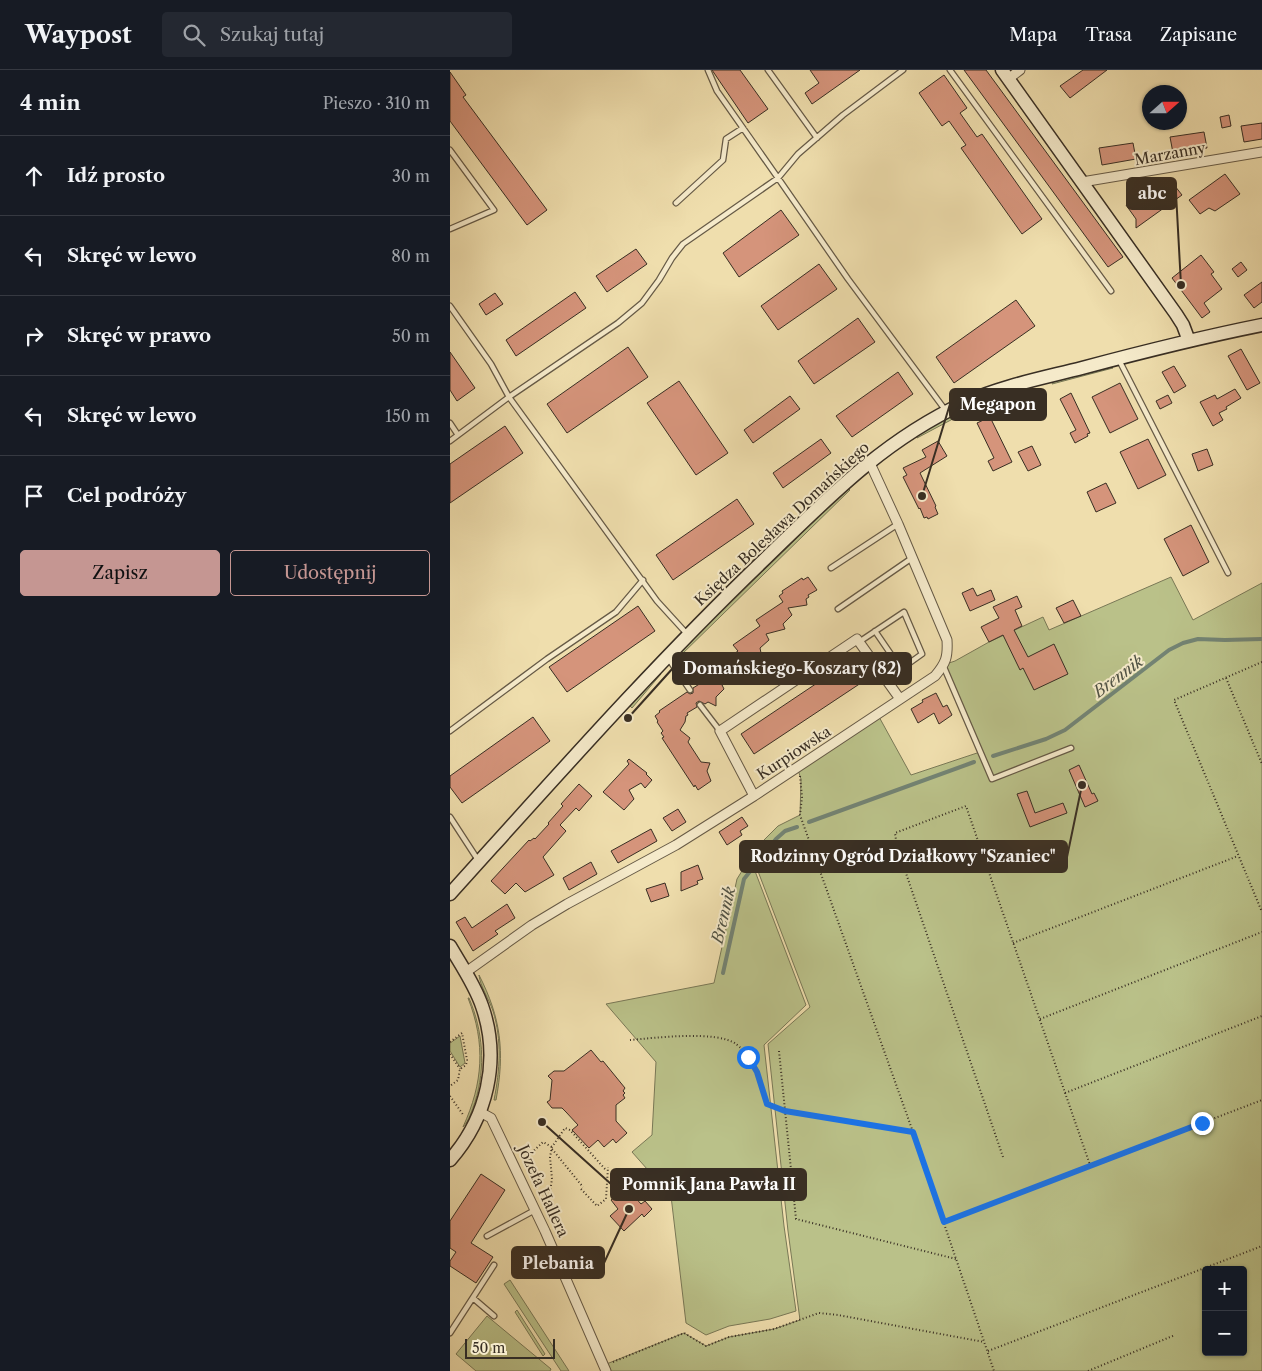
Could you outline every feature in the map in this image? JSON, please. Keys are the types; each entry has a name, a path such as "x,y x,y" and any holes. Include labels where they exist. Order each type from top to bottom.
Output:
{"main road":[{"path":"1005,74 1176,314 1183,325 1188,341"},
{"name":"Księdza Bolesława Domańskiego","path":"450,894 688,635 756,567 869,461 908,434 947,412 990,393 1118,358 1262,325"},
{"path":"450,946 466,972 482,1006 489,1034 490,1064 489,1080 480,1112 467,1138 450,1160"}],"street":[{"path":"1005,74 1020,70"},
{"name":"Marzanny","path":"1082,182 1262,152"},
{"path":"869,461 947,640 948,654 943,665"},
{"path":"754,796 720,731 856,639 900,699"},
{"name":"Kurpiowska","path":"466,972 567,904 676,845 754,796 935,676 943,665"},
{"name":"Józefa Hallera","path":"480,1112 490,1118 538,1212 605,1368"}],"lane":[{"path":"708,70 717,91 848,279 947,412"},
{"path":"768,70 817,138"},
{"path":"450,441 509,397 618,323 642,303 683,244 778,178 798,154 843,115 903,70"},
{"path":"950,70 1111,291"},
{"path":"676,203 723,160 726,139 743,128"},
{"path":"450,150 494,210 450,229"},
{"path":"450,306 491,364 509,397 657,601 688,635"},
{"path":"1118,358 1228,574"},
{"path":"450,423 458,435"},
{"path":"830,568 898,524"},
{"path":"838,609 912,558"},
{"path":"450,731 547,659 616,612 643,580"},
{"path":"858,642 904,612 922,654 901,669 875,631"},
{"path":"667,658 690,690"},
{"path":"943,665 992,779 1071,748"},
{"path":"700,705 720,731"},
{"path":"450,817 479,862"},
{"path":"487,1236 538,1212"},
{"path":"450,1333 494,1264"},
{"path":"473,1298 494,1316"}],"path":[{"path":"1262,662 1174,700 1262,912"},
{"path":"1226,678 1262,764"},
{"path":"797,767 801,779 800,815 913,1132 994,1371"},
{"path":"1003,1157 900,855 895,832 966,806 1090,1165"},
{"path":"1013,943 1238,856"},
{"path":"1040,1019 1262,932"},
{"path":"1064,1093 1262,1016"},
{"path":"450,1042 462,1033 467,1060 466,1065 460,1069"},
{"path":"630,1040 682,1036 718,1038 735,1043 748,1057 757,1072 767,1104 785,1111 913,1132"},
{"path":"779,1051 796,1219 956,1259"},
{"path":"450,1054 460,1069 458,1080 450,1086"},
{"path":"450,1096 466,1118"},
{"path":"944,1222 1262,1100"},
{"path":"538,1212 548,1209 552,1179 552,1148 565,1128 570,1130 605,1169"},
{"path":"515,1169 542,1142 552,1148 597,1206 606,1199 608,1167"},
{"path":"988,1351 1262,1246"},
{"path":"605,1368 684,1333 706,1346 730,1336 774,1329 819,1314 846,1316 984,1342"},
{"path":"1088,1371 1175,1335"}],"green space":[{"path":"1110,367 1113,368 1052,384 1053,382"},
{"path":"961,411 964,413 917,438 917,435"},
{"path":"848,488 850,490 678,658 680,652"},
{"path":"1171,577 1193,620 1262,583 1262,1371 606,1371 604,1365 684,1333 706,1346 729,1337 774,1329 800,1320 788,1231 768,1044 810,1007 751,853 778,826 800,815 801,779 797,767 878,715 911,775 980,752 943,665 955,661 989,642 1043,617 1049,630"},
{"path":"661,674 632,708 630,706"},
{"path":"750,858 806,1005 764,1045 784,1226 796,1311 770,1319 729,1326 706,1335 686,1323 671,1196 632,1152 652,1135 656,1062 606,1004 714,983 737,879"},
{"path":"479,975 492,1006 499,1036 500,1066 496,1100 494,1100 499,1066 498,1033 493,1011"},
{"path":"468,998 474,1011 480,1036 482,1062 475,1102 469,1119 463,1127 475,1095 480,1063 478,1031"},
{"path":"460,1036 465,1063 460,1067 450,1051 450,1043"},
{"path":"510,1280 569,1371 561,1371 504,1284"},
{"path":"517,1310 545,1354 543,1356 515,1312"},
{"path":"487,1316 551,1369 550,1371 476,1371 456,1354"}],"building":[{"path":"712,70 740,70 768,109 748,123"},
{"path":"810,70 860,70 812,104 805,93 819,83"},
{"path":"964,70 986,70 1123,257 1108,267"},
{"path":"1083,70 1107,70 1070,98 1060,86"},
{"path":"450,72 466,95 463,97 547,210 527,225 450,121"},
{"path":"944,75 967,108 960,113 977,137 982,134 1042,219 1022,234 961,148 966,145 949,121 942,126 919,93"},
{"path":"1229,115 1231,126 1222,128 1220,117"},
{"path":"1262,123 1262,139 1244,142 1241,126"},
{"path":"1204,132 1207,148 1173,153 1170,137"},
{"path":"1133,143 1136,159 1102,165 1099,148"},
{"path":"1225,174 1240,194 1215,211 1209,208 1200,214 1189,200"},
{"path":"1171,181 1182,195 1136,228 1136,219 1126,205 1157,183"},
{"path":"781,210 799,235 739,277 723,253"},
{"path":"636,249 647,264 607,292 596,276"},
{"path":"1201,255 1214,272 1211,274 1222,289 1204,303 1210,312 1202,318 1172,278"},
{"path":"1241,262 1247,270 1238,277 1232,269"},
{"path":"819,264 837,289 778,330 761,306"},
{"path":"1262,282 1262,302 1254,308 1244,295"},
{"path":"575,292 586,308 516,356 506,340"},
{"path":"495,293 503,304 486,315 479,304"},
{"path":"1016,300 1035,326 954,383 936,357"},
{"path":"858,318 875,342 814,384 798,361"},
{"path":"628,347 648,377 567,433 547,404"},
{"path":"1241,349 1260,383 1247,390 1228,356"},
{"path":"450,352 475,388 457,401 450,390"},
{"path":"1174,366 1186,386 1174,393 1162,372"},
{"path":"898,372 913,394 852,437 836,416"},
{"path":"679,381 728,453 696,475 647,403"},
{"path":"1120,383 1138,419 1110,433 1092,397"},
{"path":"1235,389 1241,398 1219,413 1223,420 1213,426 1200,402 1215,395 1217,399"},
{"path":"1071,393 1090,433 1075,443 1070,433 1076,430 1060,399"},
{"path":"1168,395 1172,403 1160,409 1156,401"},
{"path":"790,396 800,409 753,443 744,430"},
{"path":"990,417 1012,462 993,471 988,461 994,458 977,423"},
{"path":"505,426 523,453 450,503 450,464"},
{"path":"821,439 831,453 783,488 773,473"},
{"path":"1148,439 1166,475 1138,489 1120,452"},
{"path":"938,441 947,456 920,473 938,514 928,519 927,517 924,518 903,477 907,475 903,468 926,457 922,450"},
{"path":"1032,446 1041,465 1028,471 1018,452"},
{"path":"1207,449 1213,465 1198,471 1192,454"},
{"path":"1106,483 1116,503 1096,512 1087,492"},
{"path":"737,499 754,524 673,580 656,555"},
{"path":"1191,525 1209,562 1183,576 1164,539"},
{"path":"808,577 817,590 808,595 809,597 806,599 807,605 788,608 792,615 783,624 785,629 766,634 769,640 760,648 761,653 743,659 747,664 738,673 739,677 722,685 724,689 716,697 716,706 708,702 705,704 699,701 696,703 697,707 687,713 688,715 680,730 690,738 688,742 701,762 710,763 707,771 711,781 698,790 695,785 694,787 662,738 664,737 661,733 663,731 655,716 659,711 687,692 693,693 693,688 714,675 711,670 738,651 733,645 760,626 756,620 783,602 779,596 783,593 782,591 802,578 803,580"},
{"path":"973,588 977,596 991,590 995,600 970,611 962,593"},
{"path":"1017,596 1022,607 1015,610 1022,626 1014,630 1028,657 1054,644 1068,674 1034,690 1023,668 1020,670 1003,635 989,642 981,627 999,618 993,607"},
{"path":"1073,600 1081,616 1064,623 1056,608"},
{"path":"638,606 655,631 567,692 549,667"},
{"path":"850,661 858,672 867,666 873,675 754,754 741,734"},
{"path":"936,693 943,707 947,705 952,715 939,724 934,713 918,723 911,709 923,702 922,700"},
{"path":"533,717 550,741 462,803 450,787 450,776"},
{"path":"629,759 647,773 652,780 645,788 641,783 629,790 634,799 624,810 603,792 629,764 627,761"},
{"path":"1079,765 1092,794 1094,793 1098,801 1085,807 1069,770"},
{"path":"579,784 592,796 579,811 576,808 560,825 566,831 543,857 554,875 525,892 516,883 505,894 491,881 529,840 535,839 549,824 563,806 561,804"},
{"path":"1027,791 1035,813 1063,803 1067,813 1030,827 1017,794"},
{"path":"678,809 686,822 672,831 663,818"},
{"path":"742,817 748,826 740,831 742,835 727,845 719,832"},
{"path":"651,829 657,841 618,863 611,851"},
{"path":"591,862 597,874 569,890 563,878"},
{"path":"698,865 703,879 697,881 698,884 681,891 681,872"},
{"path":"665,883 669,896 651,902 646,889"},
{"path":"507,904 515,918 495,931 498,934 473,951 456,922 465,917 472,928"},
{"path":"591,1050 601,1062 603,1061 625,1088 623,1095 625,1098 616,1105 616,1121 627,1133 616,1143 613,1139 604,1147 598,1140 589,1148 572,1130 578,1125 562,1108 552,1108 547,1102 550,1100 552,1080 548,1076 554,1071 564,1071"},
{"path":"481,1174 505,1190 471,1243 493,1257 476,1283 450,1266 450,1261 456,1252 450,1248 450,1221"},
{"path":"626,1187 641,1204 645,1201 652,1209 644,1217 642,1214 624,1231 610,1216 618,1209 611,1200"}],"waterway":[{"name":"Brennik","path":"993,756 1046,739 1065,730 1169,650 1183,643 1198,639 1262,639"},
{"name":"Brennik","path":"809,822 974,762"},
{"name":"Brennik","path":"723,973 744,879 776,839 785,831 797,827"}],"place":[{"name":"abc","path":"1181,285"},
{"name":"Megapon","path":"922,496"},
{"name":"Domańskiego-Koszary (82)","path":"628,718"},
{"name":"Rodzinny Ogród Działkowy \"Szaniec\"","path":"1082,785"},
{"name":"Pomnik Jana Pawła II","path":"542,1122"},
{"name":"Plebania","path":"629,1209"}],"route":[{"path":"748,1057 757,1072 767,1104 785,1111 913,1132 944,1222 1202,1123"}]}
